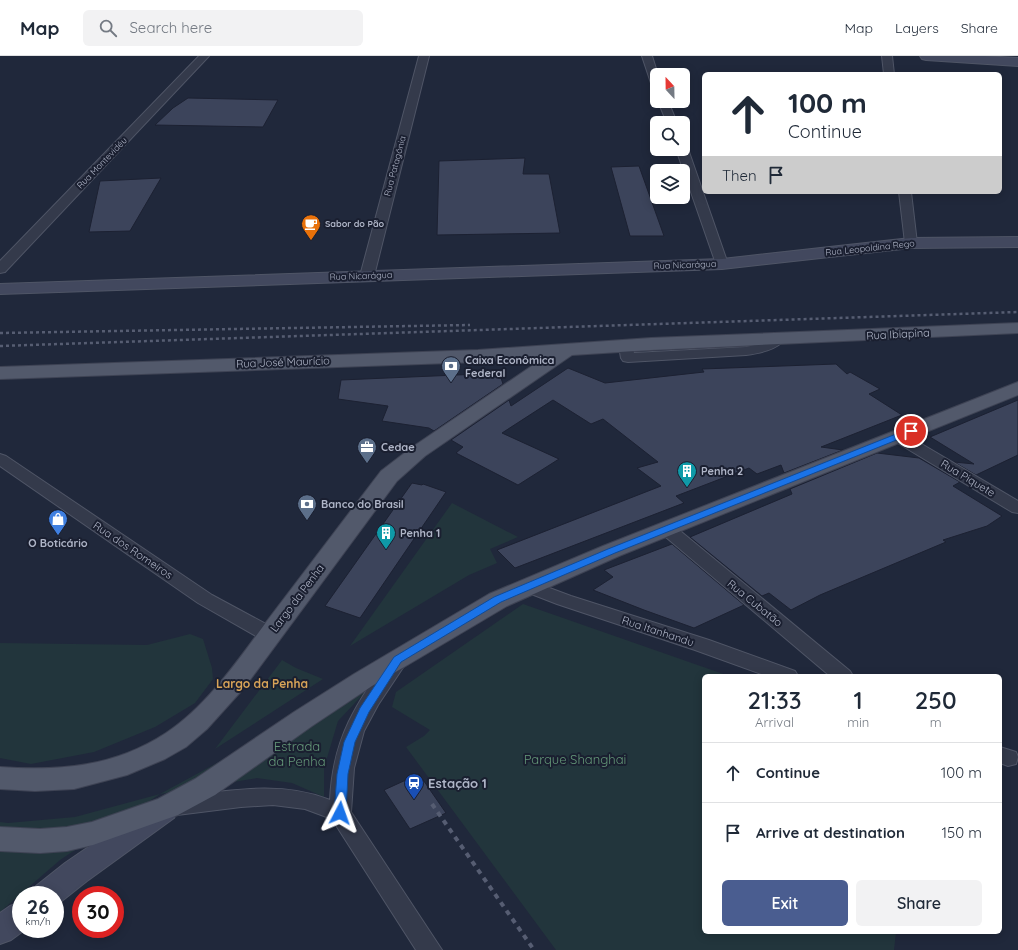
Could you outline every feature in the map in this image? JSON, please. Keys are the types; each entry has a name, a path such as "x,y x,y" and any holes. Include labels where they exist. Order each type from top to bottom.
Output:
{"main road":[{"path":"926,56 1018,62"},
{"name":"Rua Leopoldina Rego","path":"722,264 911,243 1018,242"},
{"name":"Rua Nicarágua","path":"0,289 722,264"},
{"name":"Rua Ibiapina","path":"567,351 627,352 778,340 1018,328"},
{"name":"Rua José Maurício","path":"0,373 478,356 567,351"},
{"name":"Largo da Penha","path":"0,778 36,780 74,778 117,768 154,752 176,740 208,712 242,673 389,476 399,466 567,351"},
{"path":"0,839 40,841 66,839 93,833 168,807 205,787 303,719 363,680 492,603 611,551 667,530 1018,388"},
{"path":"58,886 76,872 151,821 168,807"},
{"path":"0,932 12,922"}],"street":[{"name":"Rua Montevidéu","path":"0,269 204,56"},
{"name":"Rua Patagônia","path":"367,276 424,56"},
{"path":"647,56 651,68"},
{"path":"887,56 889,72"},
{"path":"684,156 722,264"},
{"path":"904,194 911,243"},
{"name":"Rua Piquete","path":"897,436 1018,508"},
{"name":"Rua dos Romeiros","path":"0,459 205,599 270,635"},
{"name":"Rua Cubatão","path":"667,530 841,674"},
{"name":"Rua Itanhandu","path":"528,586 564,600 702,645 782,674"},
{"path":"340,813 343,774 350,742 364,711 398,660"},
{"path":"168,807 242,798 274,796 306,801 340,813 430,950"}],"green space":[{"path":"452,503 518,537 490,549 497,563 469,575 350,646"},
{"name":"Parque Shanghai","path":"523,604 723,674 702,674 702,934 896,934 894,950 556,950 406,747 424,736 430,730 392,707 396,692"},
{"path":"190,634 203,639 212,668 213,679 195,703 155,727 94,752 31,764 0,758 0,643 147,645"},
{"path":"282,660 296,668 323,679 215,749"},
{"name":"Estrada da Penha","path":"384,672 338,721 324,768 324,797 292,783 257,778 160,794"},
{"path":"160,794 60,860 30,886 12,886 12,902 0,912 0,822 8,823 75,817"}],"building":[{"path":"188,98 278,100 263,127 155,125 173,108"},
{"path":"525,158 523,174 549,174 560,233 437,235 439,161"},
{"path":"639,166 650,197 650,204 653,204 664,236 630,236 611,167"},
{"path":"161,178 130,231 89,232 100,181"},
{"path":"836,364 847,374 850,372 880,389 869,394 902,415 821,447 843,450 784,473 781,465 757,474 749,468 676,496 684,503 515,568 497,550 661,486 637,468 658,462 603,419 591,424 553,400 502,433 559,459 518,485 456,453 463,447 451,440 509,400 511,406 568,368 605,383 704,372 702,369"},
{"path":"480,374 500,375 503,384 434,431 429,428 382,421 388,406 338,399 341,380"},
{"path":"1018,400 1018,455 976,475 954,462 974,464 930,437"},
{"path":"877,453 919,458 960,482 953,486 1002,516 987,526 943,540 946,542 820,595 791,610 769,593 762,596 690,537 792,494 790,489"},
{"name":"Penha 1","path":"412,483 423,484 446,492 360,618 325,606"},
{"path":"672,544 744,605 694,628 593,590 613,577 604,570"},
{"name":"Estação 1","path":"419,774 446,813 410,829 384,790"}],"railway":[{"path":"0,346 1018,312"},
{"path":"0,333 470,325"},
{"path":"432,804 534,950"}],"place":[{"name":"Sabor do Pão","path":"311,241"},
{"name":"Caixa Econômica Federal","path":"451,383"},
{"name":"Cedae","path":"367,464"},
{"name":"Penha 2","path":"687,488"},
{"name":"Banco do Brasil","path":"307,521"},
{"name":"O Boticário","path":"58,536"},
{"name":"Penha 1","path":"386,550"},
{"name":"Estação 1","path":"414,800"}],"district":[{"name":"Largo da Penha","path":"262,684"}],"route":[{"path":"340,813 343,774 350,742 364,711 398,660 498,600 611,551 667,530 911,431"}]}
